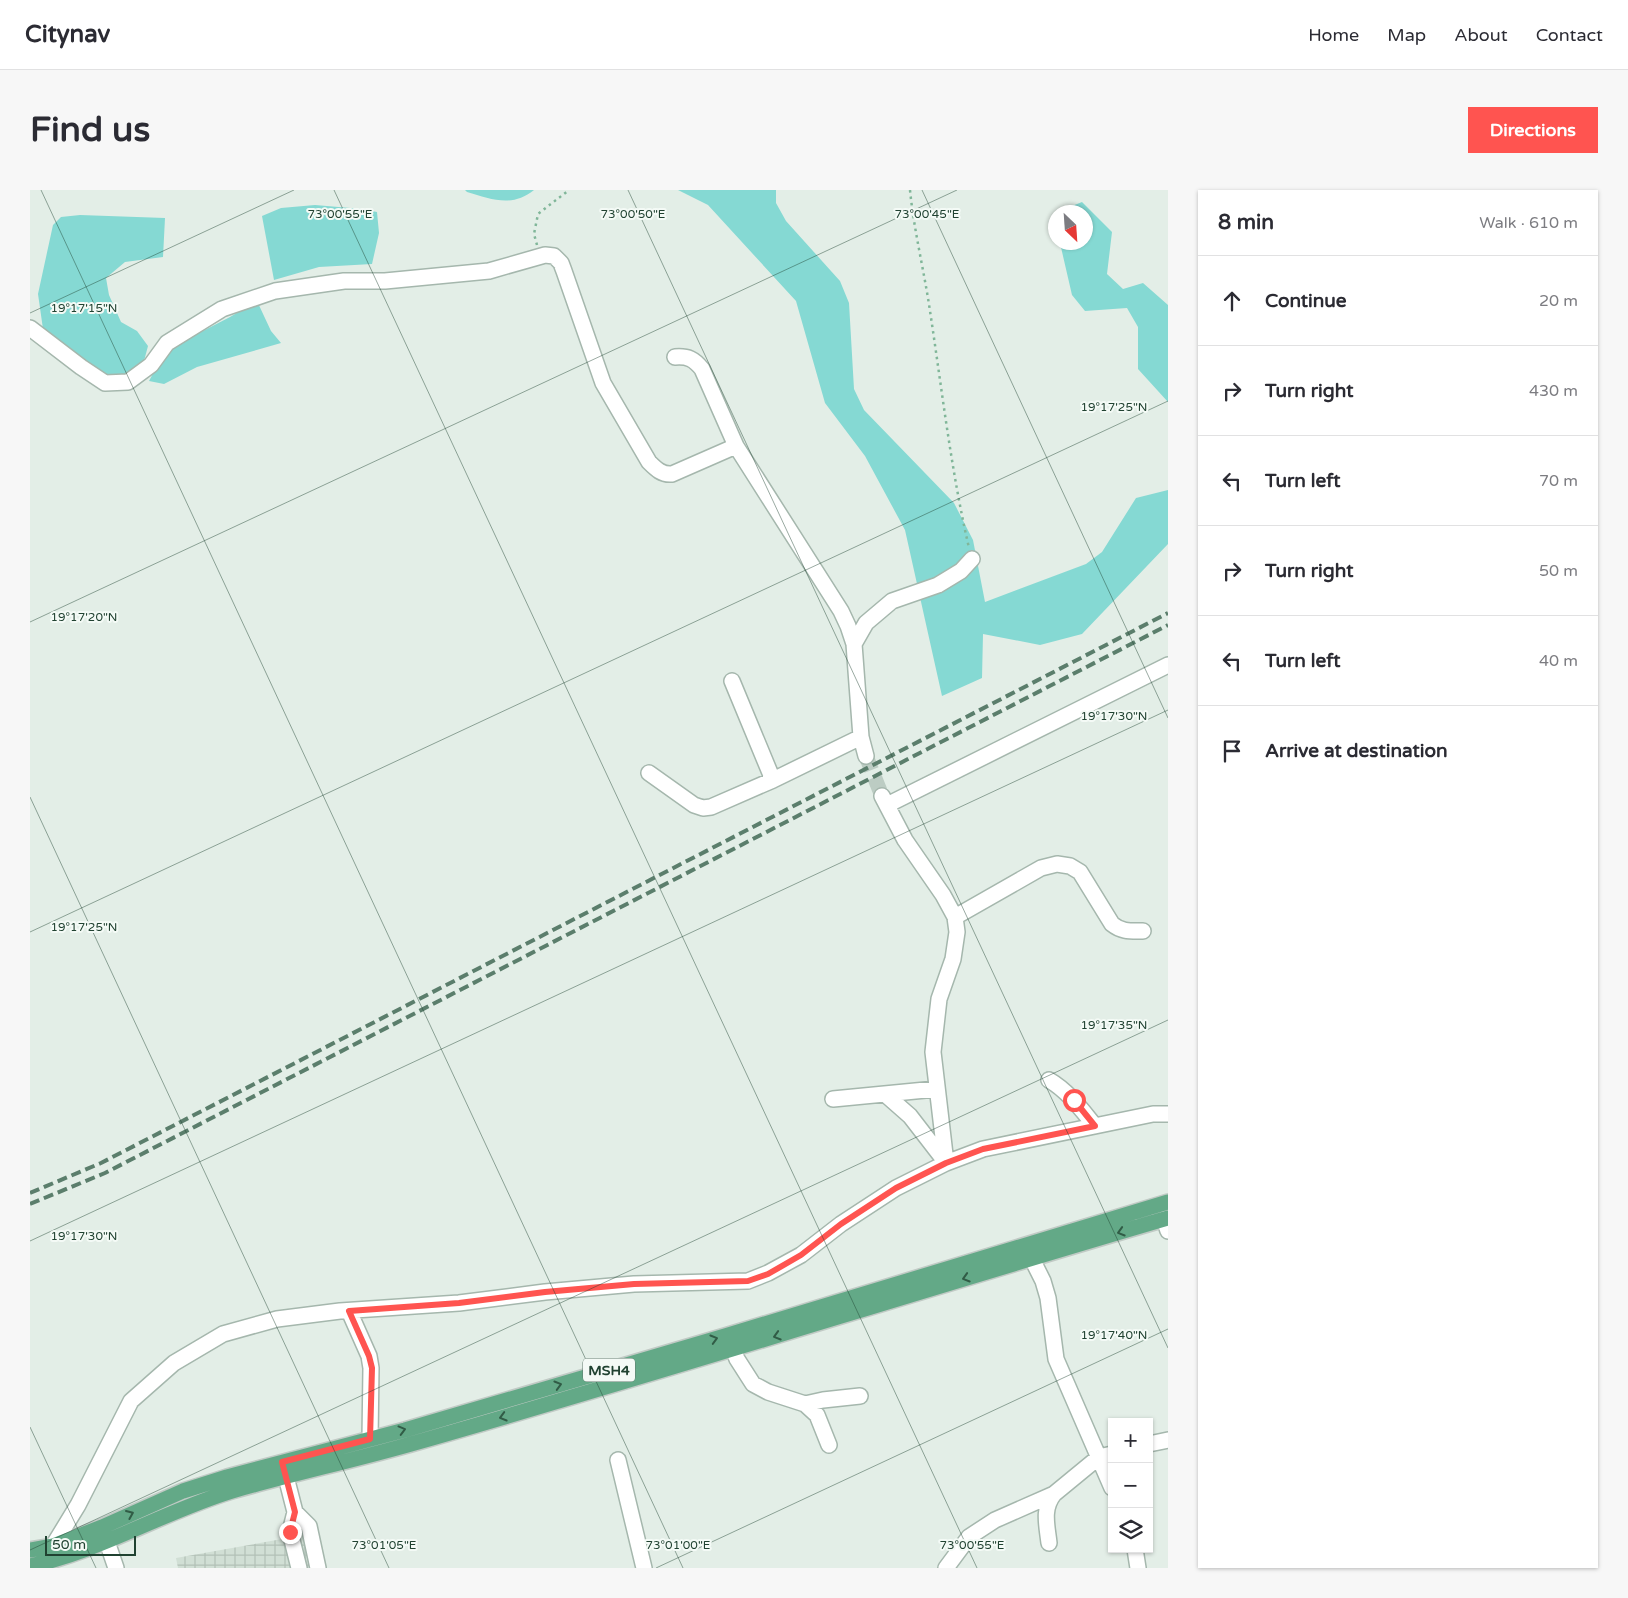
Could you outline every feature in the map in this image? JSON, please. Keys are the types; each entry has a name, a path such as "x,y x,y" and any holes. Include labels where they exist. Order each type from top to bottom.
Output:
{"main road":[{"name":"MSH4","path":"30,1550 52,1546 102,1527 183,1491 282,1462 801,1321 1028,1252 1168,1202"},
{"name":"MSH4","path":"1028,1252 1167,1223"},
{"name":"MSH4","path":"30,1566 57,1560 107,1541 188,1505 285,1477 409,1445 733,1349 801,1321"}],"street":[{"path":"30,328 81,367 105,382 128,382 151,364 167,343 222,310 275,291 344,280 384,281 489,271 545,255 554,256 561,263 603,383 649,462 665,474 672,474 736,446"},
{"path":"675,357 686,356 696,361 702,369 736,446 841,611 854,644 861,737 866,756"},
{"path":"854,644 866,623 892,601 938,585 961,571 972,559"},
{"path":"946,1163 933,1052 939,999 952,960 958,932 955,917 943,895 905,840 885,800 1168,665"},
{"path":"732,681 773,780"},
{"path":"649,773 694,805 703,808 711,807 773,780 861,737"},
{"path":"955,917 1041,868 1057,864 1070,866 1080,872 1112,924 1126,931 1143,931"},
{"path":"1049,1080 1060,1086 1074,1100 1095,1126"},
{"path":"833,1099 936,1089"},
{"path":"885,1094 910,1116 946,1163"},
{"path":"57,1560 52,1546 78,1505 132,1401 174,1362 223,1334 277,1319 349,1311 459,1303 545,1292 634,1284 748,1281 768,1274 801,1255 841,1224 896,1188 946,1163 983,1149 1153,1114 1168,1114"},
{"path":"1028,1252 1043,1281 1048,1298 1056,1359 1105,1455 1108,1469"},
{"path":"349,1311 369,1356 372,1368 370,1439"},
{"path":"733,1349 737,1359 754,1384 768,1392 805,1404 817,1415 829,1445"},
{"path":"805,1404 860,1396"},
{"path":"1153,1443 1168,1440"},
{"path":"1049,1543 1045,1514 1048,1501 1054,1494 1105,1455"},
{"path":"618,1460 644,1568"},
{"path":"282,1462 295,1512 290,1532 299,1568"},
{"path":"946,1568 969,1537 994,1520 1054,1494"},
{"path":"295,1512 310,1526 318,1568"},
{"path":"102,1527 116,1568"},
{"path":"1136,1553 1138,1568"}],"path":[{"path":"540,257 534,234 538,214 569,190"},
{"path":"910,190 912,212 927,290 957,496 972,559"}],"shaded area":[{"path":"316,1533 326,1568 178,1568 176,1558"}],"water":[{"path":"465,190 534,190 518,199 501,200"},
{"path":"678,190 776,190 776,203 786,221 840,281 849,303 854,389 864,410 954,503 973,540 985,602 1086,564 1102,552 1136,498 1168,490 1168,544 1082,634 1040,645 983,634 982,678 942,696 905,530 865,456 825,403 796,301 708,205"},
{"path":"1082,202 1085,205 1074,205"},
{"path":"315,205 377,212 379,233 372,264 319,267 274,280 262,216 281,208"},
{"path":"1093,213 1112,232 1107,274 1123,289 1143,283 1168,305 1168,402 1138,369 1138,327 1127,308 1085,311 1072,295 1062,250 1093,250"},
{"path":"80,215 165,218 163,257 125,262 106,278 109,295 121,322 137,331 148,346 144,361 128,378 102,377 43,329 38,294 53,225 61,217"},
{"path":"257,301 271,331 281,343 197,367 164,384 149,381 162,357 170,348"}],"tunnel":[{"path":"866,756 882,796"}],"railway":[{"path":"30,1193 101,1163 1168,613"},
{"path":"30,1204 105,1173 1168,625"}],"route":[{"path":"290,1532 295,1512 282,1462 370,1439 372,1368 369,1356 349,1311 459,1303 545,1292 634,1284 748,1281 768,1274 801,1255 841,1224 896,1188 946,1163 983,1149 1095,1126 1074,1100"}]}
